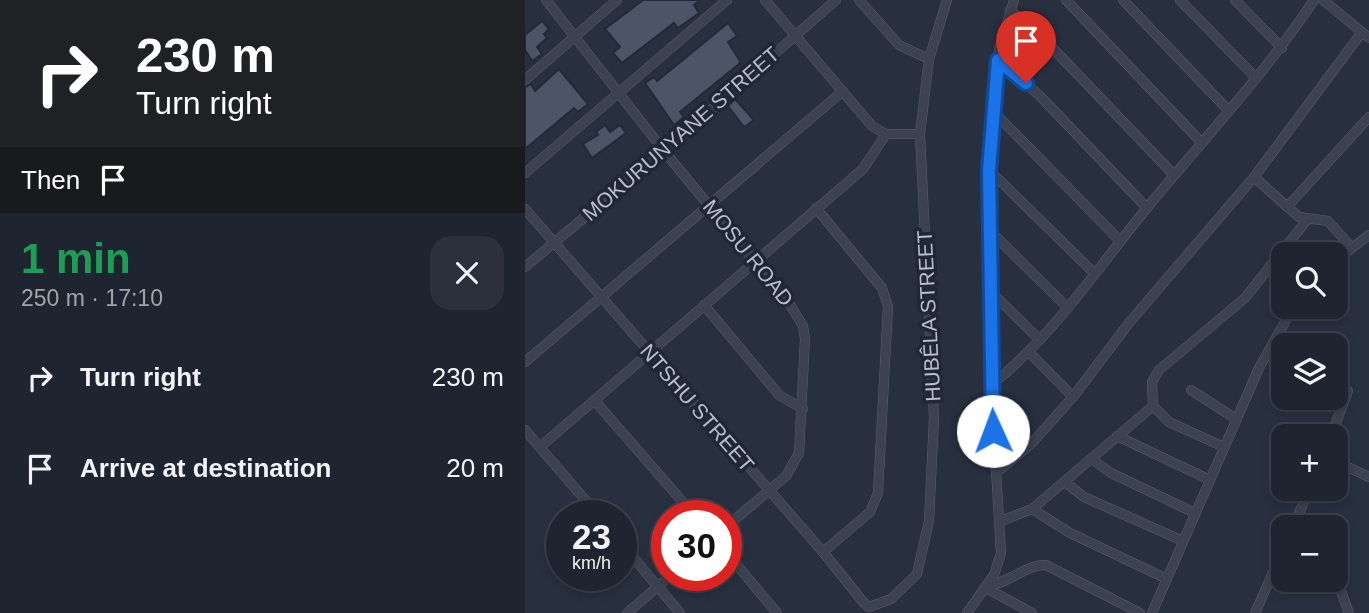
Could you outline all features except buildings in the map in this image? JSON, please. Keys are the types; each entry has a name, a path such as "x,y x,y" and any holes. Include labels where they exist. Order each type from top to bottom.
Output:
{"street":[{"name":"MOSU ROAD","path":"546,0 664,151 756,260 803,326 803,409 796,462 769,492 742,514"},
{"path":"525,80 617,0"},
{"path":"525,173 618,90 727,0"},
{"path":"765,0 872,126 886,134 920,134"},
{"name":"MOKURUNYANE STREET","path":"525,267 664,151 837,0"},
{"path":"859,0 899,45 929,59"},
{"name":"HUBÊLA STREET","path":"869,607 891,599 917,574 929,521 934,418 920,134 929,59 947,0"},
{"path":"967,613 987,587 999,564 1000,521 991,385 989,170 998,60 1014,0"},
{"path":"1066,0 1201,142"},
{"path":"1123,0 1228,110"},
{"path":"1180,0 1256,78"},
{"path":"1235,0 1282,48"},
{"path":"991,385 1029,352 1068,308 1201,142 1282,48 1314,0"},
{"path":"996,473 1031,444 1073,397 1129,323 1254,177 1365,35 1324,0"},
{"path":"1010,10 1041,36 1174,175"},
{"path":"998,60 1026,83 1147,208"},
{"path":"525,362 843,91"},
{"path":"994,112 1120,241"},
{"path":"1287,207 1369,117"},
{"path":"540,447 871,161 886,134"},
{"path":"989,170 1094,273"},
{"path":"1254,177 1287,207 1307,220 1328,220 1351,247"},
{"path":"816,208 883,288 888,306 878,493 870,512 823,552"},
{"name":"NTSHU STREET","path":"525,209 869,607"},
{"path":"1224,447 1169,422 1153,406 1151,382 1159,370 1245,298 1307,220"},
{"path":"991,231 1068,308"},
{"path":"1348,250 1369,235"},
{"path":"989,290 1040,340"},
{"path":"704,305 779,394 803,409"},
{"path":"1152,613 1208,479 1269,347 1286,319"},
{"path":"1029,352 1073,397"},
{"path":"1191,390 1236,419"},
{"path":"594,400 681,500"},
{"path":"1000,521 1032,509 1066,483 1153,406"},
{"path":"525,430 585,500"},
{"path":"1117,436 1208,479"},
{"path":"1093,460 1111,473 1195,513"},
{"path":"1348,467 1369,477"},
{"path":"1066,483 1084,497 1183,541"},
{"path":"1032,509 1070,533 1167,579"},
{"path":"637,562 651,579"},
{"path":"987,587 1041,564 1075,578 1140,613"},
{"path":"742,571 777,613"},
{"path":"1255,613 1271,577"},
{"path":"987,587 1032,613"},
{"path":"627,613 653,591"},
{"path":"662,591 681,613"},
{"path":"1341,592 1349,613"}],"route":[{"path":"993,431 989,170 998,60 1026,83"}]}
